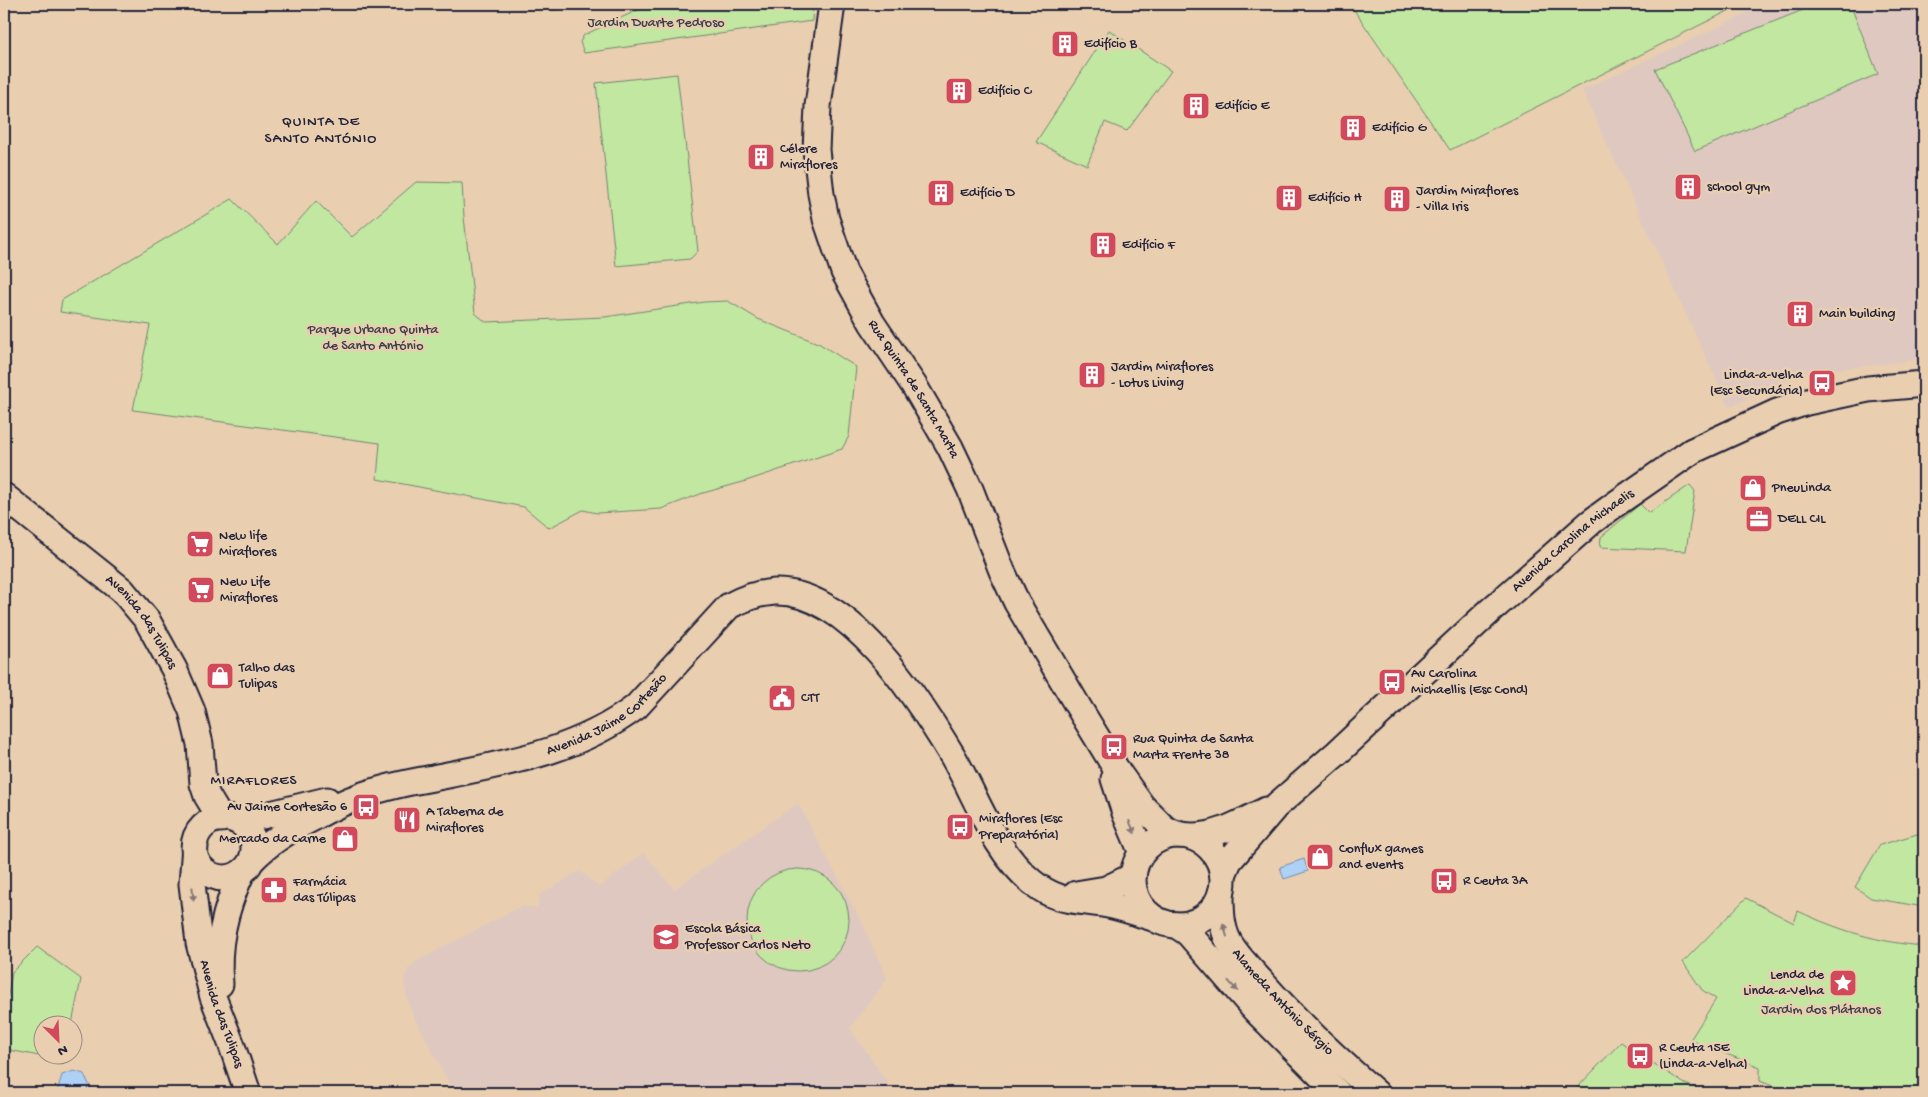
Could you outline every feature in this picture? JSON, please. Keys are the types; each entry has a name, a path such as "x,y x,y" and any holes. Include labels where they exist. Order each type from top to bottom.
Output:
{"street":[{"name":"Rua Quinta de Santa Marta","path":"832,4 818,106 816,150 821,194 837,255 850,287 915,387 950,447 970,489 1016,603 1104,749 1142,806 1166,830 1185,836"},
{"name":"Avenida Carolina Michaelis","path":"1222,884 1229,861 1281,801 1337,753 1490,611 1591,522 1692,451 1777,412 1807,402 1868,389 1924,384"},
{"name":"Avenida das Tulipas","path":"4,496 122,590 147,620 174,669 192,711 200,744 203,784 207,796 228,820"},
{"path":"4,514 28,516"},
{"name":"Avenida Jaime Cortesão","path":"247,866 262,848 298,826 363,795 420,780 524,759 569,745 586,737 622,718 636,707 729,606 745,597 777,592 805,598 833,619 869,654 914,718 986,837 1000,853 1034,884 1063,900 1114,906 1165,921"},
{"name":"Rua Quinta de Santa Marta","path":"1104,749 1123,807 1142,852"},
{"name":"Avenida das Tulipas","path":"202,761 195,787 194,823 196,843 192,884 199,944 213,997 232,1043 248,1093"},
{"name":"Avenida Jaime Cortesão","path":"228,820 262,816 340,796 376,791"},
{"name":"Avenida Carolina Michaelis","path":"1185,836 1201,837 1222,831 1281,801"},
{"path":"232,1043 222,998 219,952 222,928 232,895 247,866 254,850 253,841 250,832 243,825 228,820 206,826 196,843 196,856 199,864 206,872 224,878 234,877 247,866"},
{"path":"1185,836 1202,842 1213,851 1220,862 1222,884 1214,907 1204,917 1190,923 1165,921 1144,910 1137,900 1133,876 1142,852 1153,843 1166,837 1185,836"},
{"name":"Avenida Jaime Cortesão","path":"1043,890 1067,895 1087,893 1106,889 1133,876"},
{"name":"Alameda António Sérgio","path":"1222,884 1222,918 1225,932 1237,953 1290,1012 1349,1070 1376,1093"},
{"name":"Alameda António Sérgio","path":"1165,921 1188,933 1254,1010 1338,1093"}],"shaded area":[{"path":"1764,4 1924,4 1924,359 1806,373 1729,407 1582,90"},
{"name":"Escola Básica Professor Carlos Neto","path":"798,803 863,925 887,979 850,1028 888,1083 888,1093 458,1093 450,1085 411,1011 407,998 404,981 408,969 419,960 521,906 538,908 539,895 580,871 599,887 644,853 674,889"}],"green space":[{"path":"473,4 555,4 557,10"},
{"name":"Jardim Duarte Pedroso","path":"651,4 813,4 812,21 584,53 580,42 584,35"},
{"path":"1350,4 1742,4 1450,150"},
{"path":"1818,4 1850,4 1878,74 1695,151 1655,69"},
{"path":"1109,30 1171,71 1127,131 1105,122 1087,165 1036,142"},
{"path":"677,74 698,251 690,259 616,266 596,83"},
{"name":"Parque Urbano Quinta de Santo António","path":"416,182 462,183 475,313 486,322 605,317 704,302 728,301 758,319 820,344 856,367 849,436 842,449 743,482 703,493 661,509 597,513 583,510 549,528 524,507 377,479 380,443 133,410 150,325 60,312 62,300 232,199 278,244 316,201 352,237"},
{"path":"1690,485 1695,491 1686,551 1600,547 1601,537 1640,504 1649,513"},
{"path":"1924,832 1924,907 1871,898 1855,887 1880,845"},
{"path":"798,869 817,873 834,884 845,901 849,920 845,939 834,956 817,967 798,971 779,967 762,956 751,939 747,920 751,901 762,884 779,873"},
{"name":"Jardim dos Plátanos","path":"1746,898 1794,923 1798,911 1828,924 1875,939 1924,946 1924,1093 1790,1093 1760,1081 1760,1067 1690,1040 1716,999 1702,990 1683,962"},
{"path":"37,947 81,979 74,1014 32,1014 32,1055 4,1049 4,1018 12,972"},
{"path":"1621,1042 1685,1084 1710,1093 1572,1093"}],"water":[{"path":"1304,859 1308,871 1284,879 1280,867"},
{"path":"74,1071 84,1074 93,1093 60,1093 58,1088 62,1075"}],"place":[{"name":"Edifício B","path":"1065,44"},
{"name":"Edifício C","path":"959,91"},
{"name":"Edifício E","path":"1196,106"},
{"name":"Edifício G","path":"1353,128"},
{"name":"Célere Miraflores","path":"761,157"},
{"name":"school gym","path":"1688,187"},
{"name":"Edifício D","path":"941,193"},
{"name":"Edifício H","path":"1289,198"},
{"name":"Jardim Miraflores - Villa Iris","path":"1397,199"},
{"name":"Edifício F","path":"1103,245"},
{"name":"Main building","path":"1800,314"},
{"name":"Jardim Miraflores - Lotus Living","path":"1092,375"},
{"name":"Linda-a-velha (Esc Secundária)","path":"1822,383"},
{"name":"PneuLinda","path":"1753,488"},
{"name":"DELL CIL","path":"1759,519"},
{"name":"New life Miraflores","path":"200,544"},
{"name":"New Life Miraflores","path":"201,590"},
{"name":"Talho das Tulipas","path":"220,676"},
{"name":"Av Carolina Michaellis (Esc Cond)","path":"1392,682"},
{"name":"CTT","path":"782,698"},
{"name":"Rua Quinta de Santa Marta Frente 38","path":"1114,747"},
{"name":"Av Jaime Cortesão 6","path":"366,807"},
{"name":"A Taberna de Miraflores","path":"407,820"},
{"name":"Miraflores (Esc Preparatória)","path":"960,827"},
{"name":"Mercado da Carne","path":"345,839"},
{"name":"Conflux games and events","path":"1320,857"},
{"name":"R Ceuta 3A","path":"1444,881"},
{"name":"Farmácia das Túlipas","path":"274,890"},
{"name":"Escola Básica Professor Carlos Neto","path":"666,937"},
{"name":"Lenda de Linda-a-Velha","path":"1843,983"},
{"name":"R Ceuta 15E (Linda-a-Velha)","path":"1640,1056"}],"district":[{"name":"QUINTA DE SANTO ANTÓNIO","path":"321,130"},
{"name":"MIRAFLORES","path":"254,781"}]}
